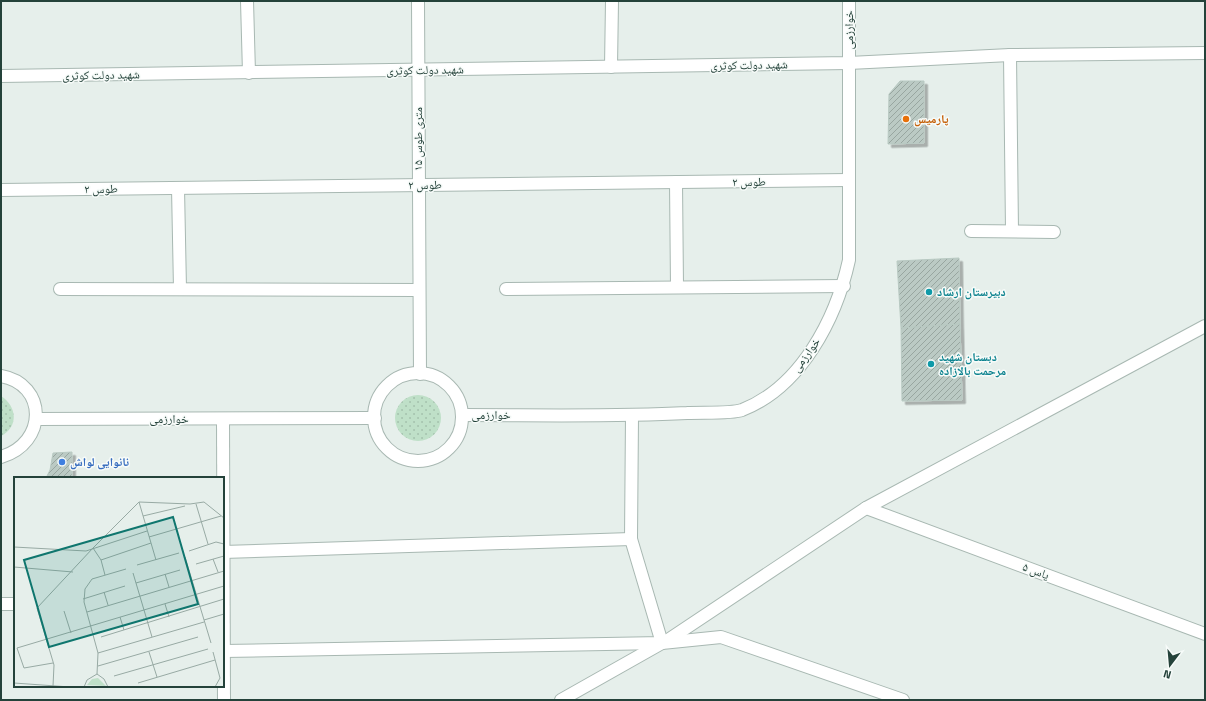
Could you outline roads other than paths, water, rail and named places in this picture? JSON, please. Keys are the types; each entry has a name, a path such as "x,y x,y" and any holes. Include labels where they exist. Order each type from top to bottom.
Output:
{"street":[{"path":"247,1 249,72"},
{"name":"۱۵ متری طوس","path":"418,1 420,374"},
{"path":"611,67 612,1"},
{"name":"خوارزمی","path":"463,415 632,416 741,410 768,395 788,379 809,354 827,323 844,286 849,260 849,1"},
{"name":"شهید دولت کوثری","path":"1,76 849,63 1010,55 1205,53"},
{"path":"1010,55 1012,231"},
{"name":"طوس ۲","path":"1,190 848,180"},
{"path":"676,182 677,287"},
{"path":"178,188 180,289"},
{"path":"971,231 1054,232"},
{"path":"506,289 844,286"},
{"path":"60,289 419,290"},
{"path":"561,700 662,643 866,508 1205,326"},
{"path":"413,373 427,374 441,379 452,388 460,401 463,415 461,430 454,443 444,453 431,460 416,461 402,458 389,450 380,439 375,426 374,411 379,397 387,386 399,378 413,373"},
{"path":"1,376 19,383 29,393 34,405 36,419 32,433 25,444 14,453 1,457"},
{"path":"632,416 631,539 662,643"},
{"name":"خوارزمی","path":"36,419 375,418"},
{"path":"223,419 223,477"},
{"name":"یاس ۵","path":"866,508 1205,634"},
{"path":"224,552 631,539"},
{"path":"1,604 14,604"},
{"path":"224,700 224,651 662,643 721,637 902,700"}],"place":[{"name":"پارمیس","path":"906,119"},
{"name":"دبیرستان ارشاد","path":"929,292"},
{"name":"دبستان شهید مرحمت بالازاده","path":"931,364"},
{"name":"نانوایی لواش","path":"62,462"}]}
